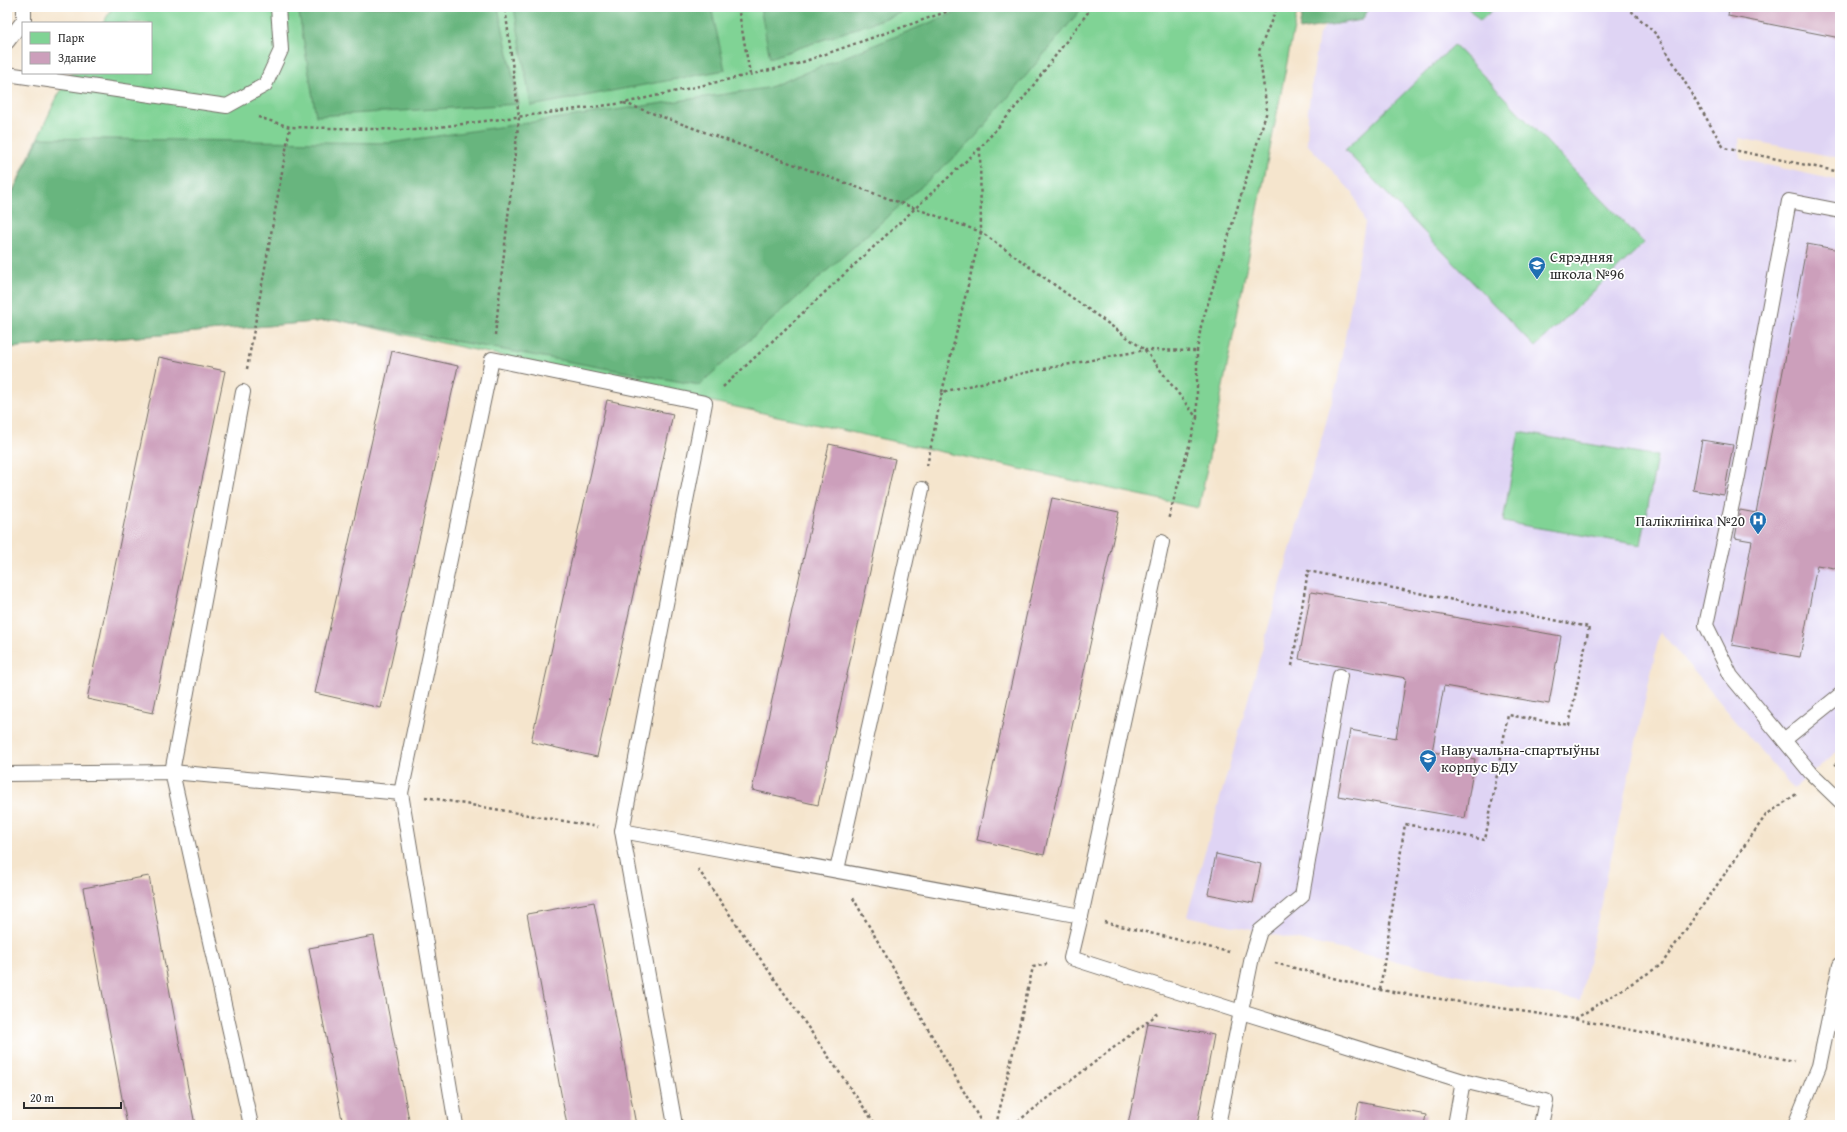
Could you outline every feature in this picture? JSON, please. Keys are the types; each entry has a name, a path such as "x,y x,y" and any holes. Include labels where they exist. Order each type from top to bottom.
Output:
{"lane":[{"path":"22,22 24,20 24,7"},
{"path":"7,74 227,106 264,85 281,50 278,7"},
{"path":"7,42 22,23"},
{"path":"1840,211 1790,200 1738,476 1706,625 1731,676 1811,774 1840,801"},
{"path":"456,1125 401,793 492,359 705,403 622,831 675,1125"},
{"path":"243,392 172,772 251,1125"},
{"path":"837,870 922,489"},
{"path":"1162,542 1071,958 1464,1081 1546,1101 1541,1125"},
{"path":"1218,1125 1252,957 1260,931 1302,896 1340,676"},
{"path":"1784,740 1840,695"},
{"path":"7,774 172,772 401,793"},
{"path":"622,831 1081,916"},
{"path":"1795,1125 1819,1066 1840,965"},
{"path":"1455,1125 1464,1081"}],"path":[{"path":"492,359 519,117 505,7"},
{"path":"738,7 750,74"},
{"path":"227,106 290,127 416,130 624,103 797,64 960,7"},
{"path":"705,403 980,148 1026,95 1092,7"},
{"path":"1162,542 1197,418 1197,351 1201,326 1267,111 1259,51 1277,7"},
{"path":"1627,7 1657,35 1724,148 1840,172"},
{"path":"624,103 981,232 1145,350 1197,418"},
{"path":"243,392 290,127"},
{"path":"922,489 942,392 981,232 980,148"},
{"path":"942,392 1033,371 1145,350 1197,351"},
{"path":"1292,666 1308,571 1589,627 1569,725 1508,714 1485,840 1405,824 1386,959 1380,990"},
{"path":"1574,1019 1661,965 1766,816 1818,779 1840,761"},
{"path":"454,802 622,831"},
{"path":"678,841 876,1125"},
{"path":"837,870 983,1125"},
{"path":"1081,916 1252,957 1380,990 1574,1019 1819,1066"},
{"path":"996,1125 1033,967 1071,958"},
{"path":"1013,1125 1184,994"}],"shaded area":[{"path":"1341,7 1840,7 1840,158 1739,138 1740,159 1840,181 1840,749 1793,789 1660,631 1580,1001 1187,916 1337,383 1365,223 1353,193 1307,144 1308,110 1319,34"}],"green space":[{"path":"113,7 1298,7 1199,508 337,320 7,348 7,203 57,97 71,74 152,74 152,22 104,22"},
{"path":"298,7 498,7 519,104 316,116"},
{"path":"514,7 711,7 725,70 531,106"},
{"path":"760,7 918,7 770,58"},
{"path":"969,7 1083,7 971,142 699,385 337,320 7,348 7,204 39,138 389,143 767,88"},
{"path":"1303,7 1370,7 1362,20 1299,30"},
{"path":"1467,7 1496,7 1480,21"},
{"path":"1454,45 1644,243 1535,347 1345,150"},
{"path":"1519,432 1657,456 1641,545 1503,522"}],"building":[{"path":"1729,7 1840,7 1840,38 1728,16"},
{"name":"Паліклініка №20","path":"1807,244 1840,250 1840,569 1817,565 1800,657 1732,645 1752,541 1735,538 1740,510 1756,513"},
{"path":"392,351 458,366 381,708 315,693"},
{"path":"159,357 225,371 153,713 87,699"},
{"path":"607,400 673,414 597,757 531,742"},
{"path":"1702,440 1733,445 1724,495 1693,490"},
{"path":"829,444 895,459 818,805 752,790"},
{"path":"1052,498 1119,512 1044,855 977,840"},
{"name":"Навучальна-спартыўны корпус БДУ","path":"1311,592 1561,636 1549,704 1444,686 1432,752 1475,759 1465,818 1338,796 1350,730 1396,738 1406,678 1299,659"},
{"path":"1216,854 1261,864 1253,903 1208,894"},
{"path":"149,876 195,1125 127,1125 83,888"},
{"path":"594,902 636,1125 567,1125 527,914"},
{"path":"374,936 410,1125 343,1125 309,948"},
{"path":"1148,1023 1214,1035 1197,1125 1128,1125"},
{"path":"1359,1102 1426,1115 1424,1125 1354,1125"}],"place":[{"name":"Сярэдняя школа №96","path":"1537,280"},
{"name":"Паліклініка №20","path":"1758,535"},
{"name":"Навучальна-спартыўны корпус БДУ","path":"1428,773"}]}
